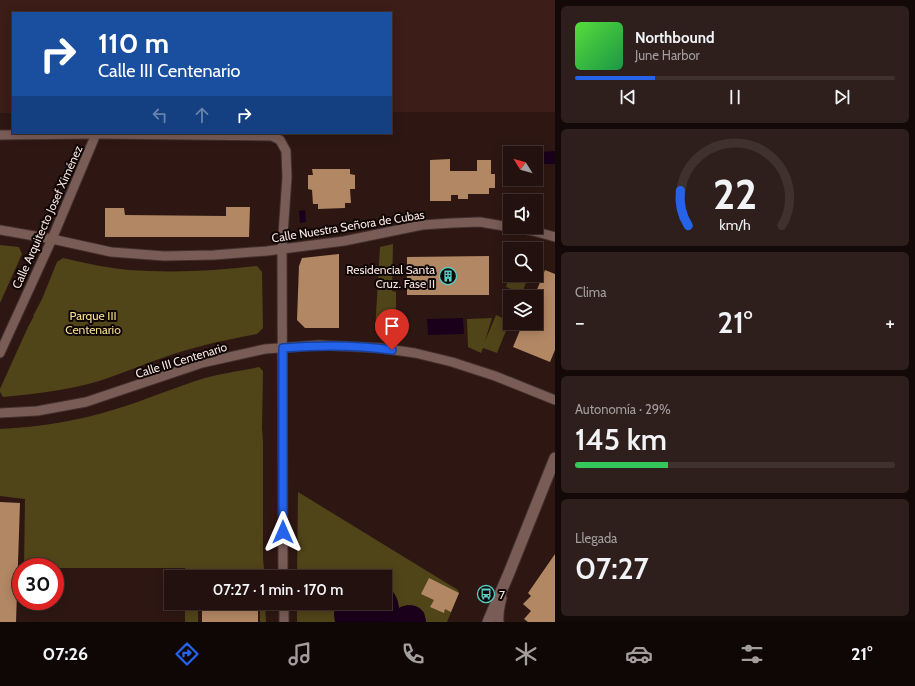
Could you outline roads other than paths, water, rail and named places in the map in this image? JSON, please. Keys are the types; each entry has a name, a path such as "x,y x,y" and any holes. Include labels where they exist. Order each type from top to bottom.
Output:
{"street":[{"path":"0,135 96,134 272,136 280,140 286,151 287,177 282,249 283,570"},
{"name":"Calle Arquitecto Josef Ximénez","path":"0,353 52,239 96,134"},
{"name":"Calle Nuestra Señora de Cubas","path":"0,230 52,239 111,252 164,256 267,252 344,241 422,225 480,222 503,226"},
{"name":"Calle Nuestra Señora de Cubas","path":"543,234 555,237"},
{"name":"Calle III Centenario","path":"0,413 37,411 86,402 202,363 264,349 319,346 380,348 416,353 452,362 496,376 555,400"},
{"path":"488,622 555,458"},
{"path":"499,622 500,606 509,573"},
{"path":"284,610 284,622"}],"place":[{"name":"Residencial Santa Cruz. Fase II","path":"448,276"},
{"name":"7","path":"486,594"}],"park label":[{"name":"Parque III Centenario","path":"93,322"}]}
